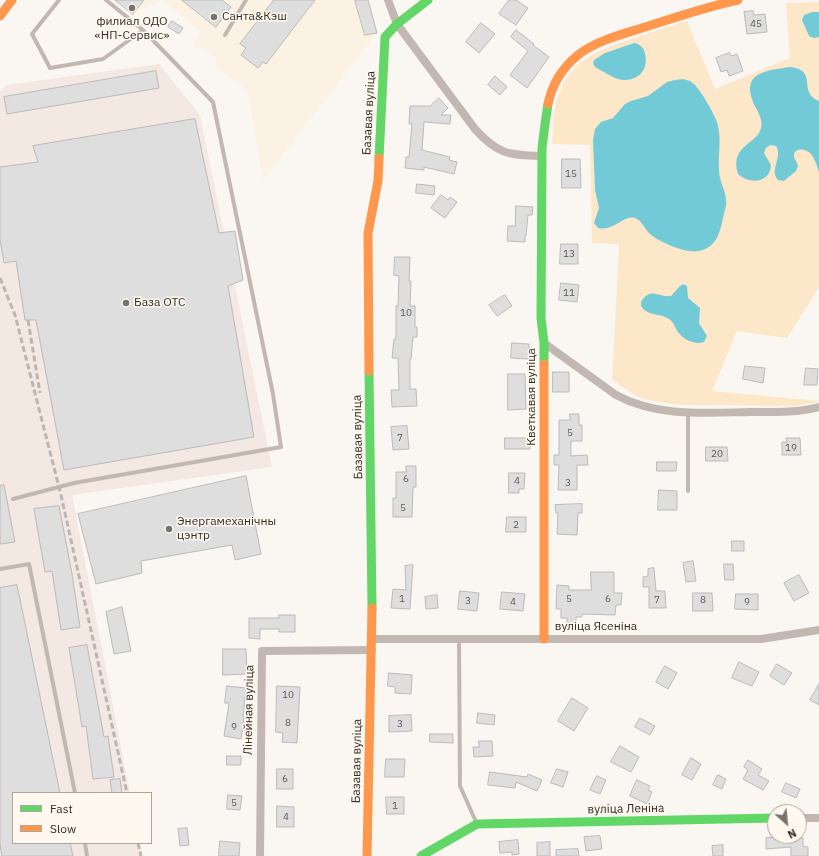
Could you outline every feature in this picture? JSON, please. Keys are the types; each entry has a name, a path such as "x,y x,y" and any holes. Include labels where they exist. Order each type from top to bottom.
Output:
{"street":[{"path":"0,16 12,0"},
{"path":"388,0 397,24 474,129 492,146 513,155 542,156"},
{"name":"Базавая вуліца","path":"367,856 372,650 368,233 378,181 385,37 397,24 428,0"},
{"name":"Кветкавая вуліца","path":"544,639 544,343 541,318 542,156 546,111 553,86 564,69 578,55 601,42 695,10 738,0"},
{"path":"544,343 605,388 629,402 659,410 688,413 796,411 819,407"},
{"name":"вуліца Ясеніна","path":"372,639 761,639 819,630"},
{"name":"Лінейная вуліца","path":"260,856 262,651 372,650"},
{"name":"вуліца Леніна","path":"477,824 767,818"},
{"path":"807,818 819,818"},
{"path":"421,856 477,824"}],"lane":[{"path":"59,0 32,34 50,68 104,59 143,30"},
{"path":"13,499 74,483 281,447 273,394 213,102 143,30 106,0"},
{"path":"225,35 246,0"},
{"path":"688,413 688,491"},
{"path":"0,569 29,564 75,792"},
{"path":"459,639 460,786 477,824"},
{"path":"85,844 87,856"}],"shaded area":[{"path":"115,0 163,0 133,14"},
{"path":"163,0 368,0 377,33 263,180 248,91 215,65 217,58 202,47 193,48 200,31"},
{"path":"819,2 819,287 787,338 737,331 712,391 819,402 794,406 683,405 652,401 638,397 612,380 619,244 592,243 590,145 552,144 555,107 560,92 566,79 584,60 620,43 687,21 715,89 790,58 786,3"},
{"path":"159,64 200,115 272,467 72,495 130,792 12,792 12,844 140,844 142,856 0,856 0,91 7,85"}],"water":[{"path":"812,12 819,12 819,37 814,38 809,36 802,20 804,15"},
{"path":"634,43 643,48 646,62 645,67 638,76 632,79 618,79 595,67 593,63 594,60 605,53"},
{"path":"790,67 804,72 809,92 819,101 819,172 815,160 811,154 804,150 798,150 794,154 798,166 796,171 784,181 778,180 775,168 778,150 776,146 770,145 766,148 764,153 771,165 770,171 763,179 753,181 738,174 736,164 737,157 741,151 755,138 761,128 760,118 751,97 750,88 752,81 756,76 770,70"},
{"path":"683,79 690,81 695,85 713,112 717,122 720,140 719,174 726,201 721,226 717,237 710,246 699,251 687,251 659,240 649,233 637,219 628,218 615,225 604,228 598,228 594,223 599,208 595,190 593,140 595,129 601,122 613,118 625,104 648,96 667,82"},
{"path":"683,284 687,286 688,298 700,308 699,323 707,336 704,342 697,343 686,339 678,332 671,320 650,313 641,306 641,302 648,295 655,294 671,296"}],"building":[{"name":"филиал ОДО «НП-Сервис»","path":"115,0 144,0 133,14"},
{"name":"Санта&Кэш","path":"182,0 222,0 231,7 216,27"},
{"path":"274,0 315,0 266,64 263,62 258,68 241,55 246,48 240,44"},
{"path":"355,0 368,0 377,33 365,35"},
{"path":"509,0 516,0 528,8 516,25 499,14"},
{"path":"753,11 754,15 765,14 767,32 747,34 744,12"},
{"path":"172,21 183,28 179,34 168,27"},
{"path":"481,23 495,34 479,53 466,42"},
{"path":"516,30 549,57 527,88 510,75 528,51 511,37"},
{"path":"730,53 731,56 737,54 743,71 729,76 727,70 721,72 716,58"},
{"path":"156,71 159,88 7,114 4,97"},
{"path":"495,76 507,87 500,95 488,85"},
{"path":"439,98 448,108 441,115 451,115 450,124 424,122 422,150 450,157 449,160 457,162 454,174 424,167 424,170 405,168 406,157 409,157 412,124 409,124 410,106 430,106"},
{"name":"База ОТС","path":"195,119 219,233 235,231 243,280 228,286 254,437 64,470 36,320 25,320 16,261 4,263 0,239 0,167 38,162 33,146"},
{"path":"562,159 580,159 581,188 562,188"},
{"path":"417,184 435,186 434,195 416,193"},
{"path":"441,195 448,200 450,197 457,202 445,218 431,208"},
{"path":"516,206 533,207 532,215 528,215 525,242 507,241 508,226 515,226"},
{"path":"561,244 578,244 578,264 560,264"},
{"path":"395,257 410,257 410,306 415,306 415,327 417,327 417,337 413,337 410,359 410,389 416,389 417,406 392,407 391,390 399,390 398,358 392,358 394,339 396,339 396,306 398,306 399,276 394,275"},
{"path":"561,283 579,285 577,302 559,300"},
{"path":"505,295 512,306 497,316 489,305"},
{"path":"512,343 529,344 529,359 511,358"},
{"path":"745,366 765,368 763,383 743,379"},
{"path":"806,368 818,369 817,385 804,385"},
{"path":"553,372 569,372 569,392 553,392"},
{"path":"508,374 525,374 526,409 508,410"},
{"path":"570,414 579,414 579,425 582,425 582,441 571,441 571,456 587,455 588,465 577,465 577,490 558,490 559,465 554,465 554,455 559,455 559,420 570,420"},
{"path":"407,426 409,449 393,450 391,427"},
{"path":"505,438 530,438 530,449 505,449"},
{"path":"786,438 800,438 801,455 782,455 782,442 787,442"},
{"path":"706,447 727,447 728,461 706,461"},
{"path":"657,462 677,462 676,471 657,471"},
{"path":"406,466 416,466 416,487 413,487 412,517 393,517 393,498 396,498 396,472 406,472"},
{"path":"509,473 525,473 524,489 519,489 519,493 509,493"},
{"name":"Энергамеханічны цэнтр","path":"246,476 261,554 235,560 232,545 141,561 142,573 96,584 78,514"},
{"path":"4,485 15,542 0,544 0,486"},
{"path":"659,490 677,491 677,510 658,510"},
{"path":"582,504 582,513 578,513 577,535 557,534 558,513 556,513 555,505"},
{"path":"59,506 80,627 61,630 52,571 45,572 34,509"},
{"path":"507,517 526,517 526,532 506,532"},
{"path":"732,541 744,541 744,551 732,551"},
{"path":"693,561 696,581 686,582 683,563"},
{"path":"724,564 733,564 734,580 725,580"},
{"path":"413,565 410,609 391,608 393,589 406,590 405,566"},
{"path":"654,568 656,591 665,591 666,608 649,608 649,587 643,587 643,577 648,576 648,569"},
{"path":"591,572 614,572 614,593 622,593 621,605 616,605 615,615 582,614 582,617 576,617 576,625 567,625 567,618 561,618 561,609 556,609 557,585 569,586 569,590 591,590"},
{"path":"799,575 809,593 794,601 784,583"},
{"path":"17,585 60,792 12,792 12,844 70,844 73,856 2,856 0,845 0,588"},
{"path":"460,591 479,593 477,611 458,609"},
{"path":"502,592 525,594 523,611 500,609"},
{"path":"693,593 712,593 713,611 693,611"},
{"path":"736,594 758,594 758,610 735,609"},
{"path":"437,595 438,608 426,609 425,597"},
{"path":"122,607 131,651 114,654 106,612"},
{"path":"279,615 295,615 295,632 279,632 279,629 260,629 260,639 249,638 249,618 279,618"},
{"path":"87,645 104,737 108,736 114,777 93,779 86,726 82,727 69,648"},
{"path":"223,649 246,649 247,674 223,675"},
{"path":"739,662 759,672 752,686 732,678"},
{"path":"777,664 792,673 784,685 770,676"},
{"path":"665,666 677,673 668,689 656,682"},
{"path":"389,673 412,675 411,694 395,693 395,687 388,686"},
{"path":"819,684 819,705 810,700"},
{"path":"227,686 246,688 241,739 224,736 229,703 225,703"},
{"path":"277,686 300,687 297,743 282,742 283,733 276,732"},
{"path":"572,698 588,708 574,731 558,721"},
{"path":"478,713 495,715 494,725 477,723"},
{"path":"411,715 412,731 389,732 389,716"},
{"path":"640,718 655,726 650,735 635,727"},
{"path":"430,734 453,734 453,743 430,742"},
{"path":"479,741 492,741 493,756 474,757 473,747 479,747"},
{"path":"620,746 639,757 631,772 611,762"},
{"path":"227,756 241,756 241,765 227,765"},
{"path":"691,758 701,764 692,780 682,775"},
{"path":"386,759 405,759 404,777 385,777"},
{"path":"748,760 762,769 758,775 769,781 763,790 743,779 748,770 744,767"},
{"path":"277,769 293,769 293,789 277,789"},
{"path":"557,769 568,772 563,787 551,783"},
{"path":"490,772 527,777 528,774 542,780 537,791 516,782 515,788 488,785"},
{"path":"718,775 726,779 722,789 713,785"},
{"path":"597,776 606,780 600,794 590,790"},
{"path":"120,779 122,792 112,792 110,780"},
{"path":"637,780 650,786 648,790 652,792 647,804 630,796"},
{"path":"786,783 800,789 796,798 782,792"},
{"path":"228,795 242,796 240,810 227,809"},
{"path":"386,797 404,797 404,814 387,814"},
{"path":"277,806 294,807 294,827 277,827"},
{"path":"187,828 189,845 180,846 178,829"},
{"path":"600,836 602,849 586,851 584,837"},
{"path":"766,838 767,844 803,844 803,846 808,847 808,856 791,856 791,847 766,849"},
{"path":"518,840 519,854 512,855 512,852 500,853 499,842"},
{"path":"220,841 240,843 239,856 219,856"},
{"path":"550,842 550,856 537,856 537,843"},
{"path":"723,845 723,856 713,856 712,846"},
{"path":"578,849 579,856 556,856 556,850"}],"railway":[{"path":"0,278 15,315 61,495 127,792"},
{"path":"28,320 40,393"},
{"path":"138,844 141,856"}],"traffic: fast":[{"path":"379,158 385,37 397,24 428,0"},
{"path":"544,364 544,343 541,318 542,148 548,104"},
{"path":"369,371 372,608"},
{"path":"421,856 477,824 767,818"}],"traffic: slow":[{"path":"0,16 12,0"},
{"path":"548,104 555,83 567,65 578,55 592,46 617,36 738,0"},
{"path":"369,371 368,233 378,181 379,158"},
{"path":"544,364 544,639"},
{"path":"367,856 372,608"}],"place":[{"name":"филиал ОДО «НП-Сервис»","path":"132,8"},
{"name":"Санта&Кэш","path":"214,17"},
{"name":"База ОТС","path":"126,303"},
{"name":"Энергамеханічны цэнтр","path":"169,529"}]}
